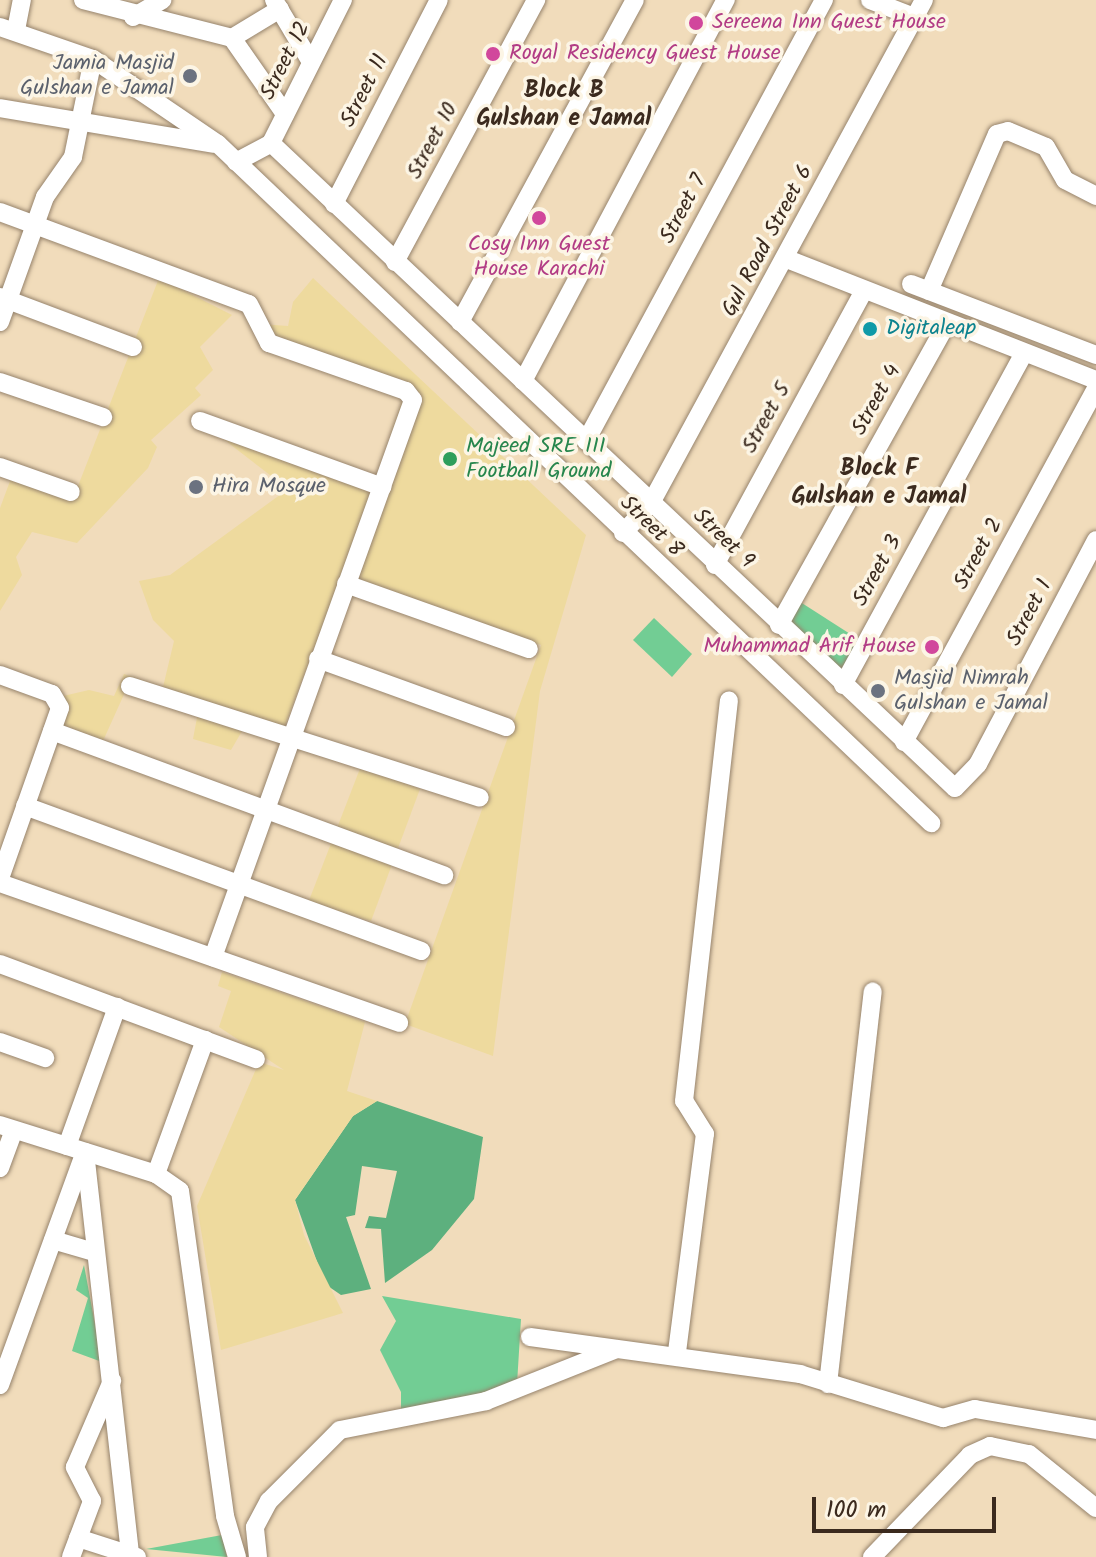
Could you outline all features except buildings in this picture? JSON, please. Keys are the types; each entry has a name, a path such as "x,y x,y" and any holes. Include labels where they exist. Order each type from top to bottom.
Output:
{"street":[{"path":"8,29 22,0"},
{"path":"83,0 133,17 232,38 285,114"},
{"path":"133,17 162,0"},
{"name":"Street 12","path":"271,143 343,0"},
{"name":"Street 11","path":"334,204 439,0"},
{"name":"Street 10","path":"395,262 536,0"},
{"path":"460,322 635,0"},
{"path":"523,381 726,0"},
{"name":"Street 7","path":"586,441 824,0"},
{"path":"870,0 914,17"},
{"name":"Gul Road Street 6","path":"623,533 651,503 787,259 924,0"},
{"path":"232,38 277,5 311,62"},
{"name":"Street 8","path":"8,29 93,59 218,144 931,823"},
{"path":"0,322 4,299 35,225 73,157 93,59"},
{"path":"0,108 218,144"},
{"path":"929,291 997,134 1008,131 1046,147 1065,180 1096,196"},
{"path":"236,162 271,143"},
{"name":"Street 9","path":"271,143 715,565 955,788"},
{"path":"0,212 249,304 269,343 406,391 412,411 318,659 213,957"},
{"path":"787,259 862,294 1096,380"},
{"path":"911,284 1096,355"},
{"name":"Street 5","path":"715,565 862,294"},
{"path":"4,299 133,347"},
{"name":"Street 4","path":"779,625 946,325"},
{"name":"Street 3","path":"843,685 1024,353"},
{"path":"0,382 103,417"},
{"name":"Street 2","path":"904,742 1096,389"},
{"path":"200,421 382,487"},
{"path":"0,467 71,492"},
{"name":"Street 1","path":"955,788 978,764 1096,540"},
{"path":"346,584 529,649"},
{"path":"318,659 506,727"},
{"path":"0,675 52,694 60,708 0,880 399,1023"},
{"path":"130,686 480,798"},
{"path":"677,1352 705,1134 684,1101 729,701"},
{"path":"52,731 444,875"},
{"path":"25,806 421,951"},
{"path":"0,964 256,1059"},
{"path":"828,1384 873,992"},
{"path":"0,1385 53,1240 117,1007"},
{"path":"156,1174 205,1040"},
{"path":"0,1042 45,1058"},
{"path":"0,1168 7,1127 156,1174 180,1191 225,1516 237,1557"},
{"path":"76,1149 113,1378 134,1556 78,1538"},
{"path":"53,1240 94,1252"},
{"path":"530,1337 617,1349 677,1352 828,1384 943,1418 975,1409 1096,1430"},
{"path":"258,1557 255,1527 269,1501 340,1430 486,1401 617,1349"},
{"path":"71,1557 92,1501 75,1467 113,1378"},
{"path":"956,1416 1096,1441"},
{"path":"872,1557 970,1455 990,1446 1029,1454 1096,1508"}],"green space":[{"path":"794,598 858,639 837,677 779,625"},
{"path":"654,618 692,654 672,677 633,640"},
{"path":"377,1101 483,1137 474,1199 432,1250 385,1283 381,1229 365,1228 369,1216 386,1218 397,1171 362,1166 355,1215 346,1217 371,1289 341,1295 325,1284 295,1200 353,1116"},
{"path":"84,1265 102,1362 72,1351 88,1298 76,1290"},
{"path":"382,1296 521,1319 517,1384 401,1413 401,1392 380,1350 396,1321"},
{"path":"222,1535 227,1557 146,1549"}],"sand":[{"path":"159,278 232,315 200,347 213,370 195,388 201,395 151,440 157,447 148,468 77,543 32,532 16,557 22,575 0,611 0,508 16,465 78,486"},
{"path":"313,278 586,535 540,691 493,1056 405,1024 541,645 341,578 279,741 245,726 231,750 193,739 198,712 126,690 98,752 41,736 63,696 89,690 114,696 124,674 163,687 174,641 153,620 139,581 170,575 288,489 213,431 376,478 403,398 267,350 248,323 288,326 293,302"},
{"path":"361,766 420,789 371,921 308,903"},
{"path":"222,972 365,1022 347,1091 377,1101 353,1116 295,1200 304,1235 343,1313 221,1350 197,1206 259,1062 284,1070 219,1027 231,991 218,986"}],"place":[{"name":"Sereena Inn Guest House","path":"696,23"},
{"name":"Royal Residency Guest House","path":"493,54"},
{"name":"Jamia Masjid Gulshan e Jamal","path":"190,76"},
{"name":"Cosy Inn Guest House Karachi","path":"539,218"},
{"name":"Digitaleap","path":"870,329"},
{"name":"Majeed SRE III Football Ground","path":"450,459"},
{"name":"Hira Mosque","path":"196,487"},
{"name":"Muhammad Arif House","path":"932,647"},
{"name":"Masjid Nimrah Gulshan e Jamal","path":"878,691"}],"district":[{"name":"Block B Gulshan e Jamal","path":"564,105"},
{"name":"Block F Gulshan e Jamal","path":"879,483"}]}
